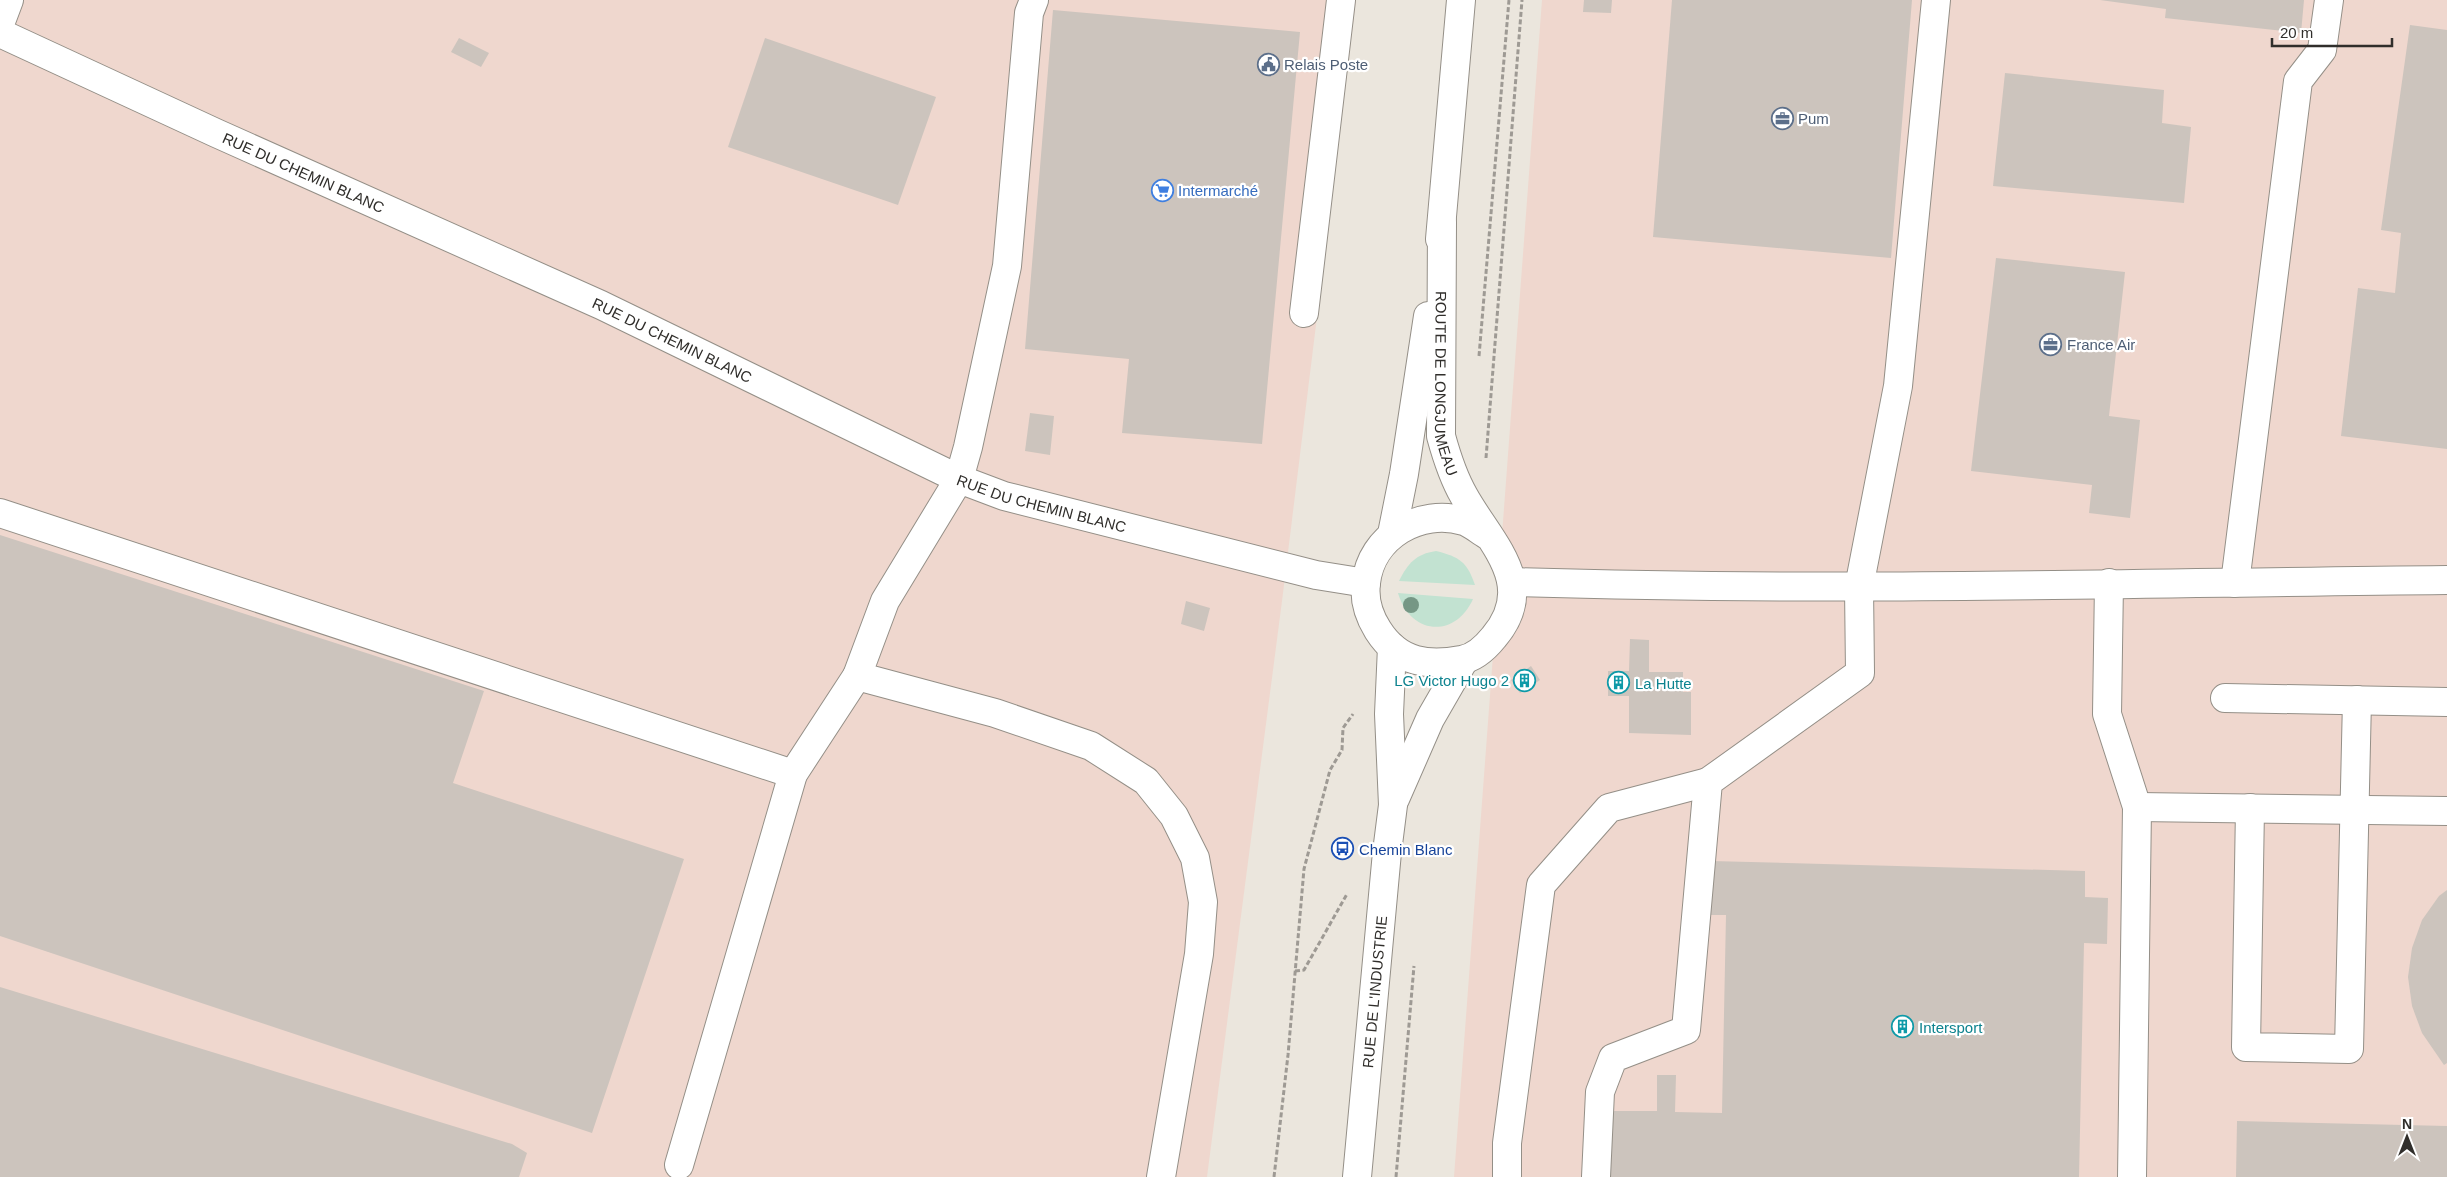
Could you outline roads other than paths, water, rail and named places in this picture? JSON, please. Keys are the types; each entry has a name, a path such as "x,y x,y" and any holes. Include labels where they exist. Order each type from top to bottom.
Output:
{"street":[{"path":"0,24 9,0"},
{"path":"679,1165 793,774 857,676 885,601 959,479 1006,266 1029,13 1034,0"},
{"path":"1304,313 1341,0"},
{"name":"ROUTE DE LONGJUMEAU","path":"1392,534 1404,474 1442,222 1461,0"},
{"path":"1506,1177 1507,1143 1541,885 1609,808 1708,782 1860,673 1859,587 1898,386 1936,0"},
{"path":"2236,583 2298,81 2322,50 2329,0"},
{"name":"RUE DU CHEMIN BLANC","path":"0,33 216,133 601,305 959,479 1004,496 1316,575 1366,583"},
{"name":"ROUTE DE LONGJUMEAU","path":"1442,222 1441,436 1450,469 1487,535 1503,555 1512,582 1512,605 1502,628 1486,647 1464,660 1439,664 1414,660 1392,646 1375,626 1366,603 1366,583 1376,553 1392,534 1414,522 1440,518 1465,522 1487,535"},
{"path":"0,513 793,774"},
{"path":"1512,582 1648,586 1859,587 2447,580"},
{"path":"2109,583 2107,714 2137,807 2132,1177"},
{"name":"RUE DE L'INDUSTRIE","path":"1357,1177 1393,805 1389,714 1392,646"},
{"name":"RUE DE L'INDUSTRIE","path":"1393,805 1430,719 1464,660"},
{"path":"857,676 995,713 1091,746 1146,782 1174,816 1195,858 1203,902 1199,954 1161,1177"},
{"path":"2225,698 2447,702"},
{"path":"2250,808 2246,1047 2348,1049 2357,700"},
{"path":"1596,1177 1600,1092 1613,1058 1686,1030 1708,782"},
{"path":"2137,807 2447,810"}],"place":[{"name":"Relais Poste","path":"1268,64"},
{"name":"Pum","path":"1782,118"},
{"name":"Intermarché","path":"1162,190"},
{"name":"France Air","path":"2051,344"},
{"name":"LG Victor Hugo 2","path":"1525,680"},
{"name":"La Hutte","path":"1619,683"},
{"name":"Chemin Blanc","path":"1343,849"},
{"name":"Intersport","path":"1903,1027"}]}
